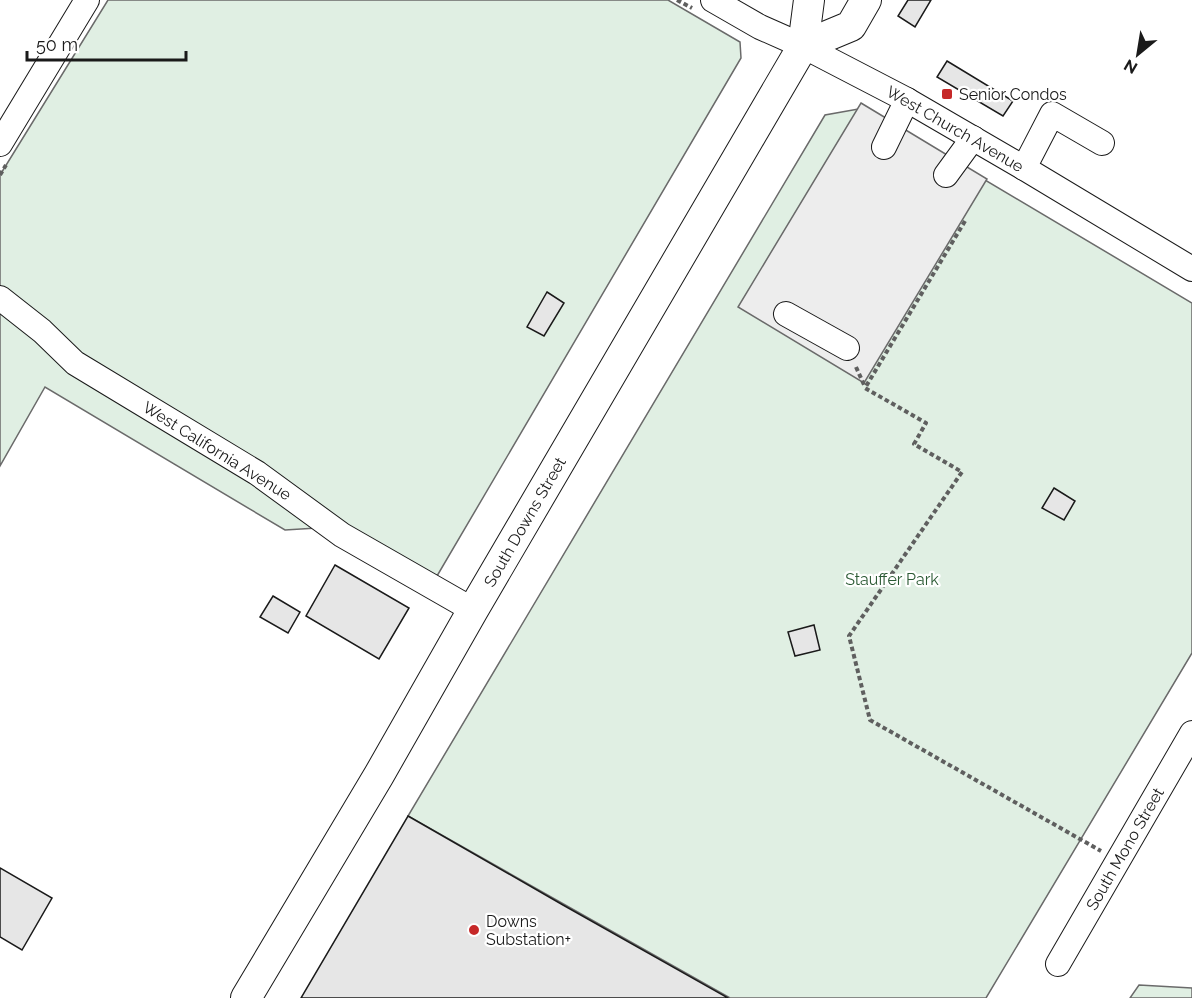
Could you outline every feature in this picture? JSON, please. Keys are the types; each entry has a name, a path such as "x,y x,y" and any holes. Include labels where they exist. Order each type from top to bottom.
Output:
{"main road":[{"name":"South Downs Street","path":"246,998 379,775 803,45 808,0"},
{"path":"803,45 850,26 866,0"}],"street":[{"path":"0,144 87,0"},
{"name":"West Church Avenue","path":"713,0 760,27 803,45 907,100 1192,269"},
{"path":"884,147 907,100"},
{"path":"1024,168 1052,114 1102,143"},
{"path":"946,176 973,138"},
{"name":"West California Avenue","path":"0,298 42,331 75,363 257,473 342,535 473,610"},
{"path":"786,314 848,348"},
{"name":"South Mono Street","path":"1058,964 1192,733"}],"path":[{"path":"965,221 865,388 926,423 914,444 962,472 849,636 870,720 1083,842"}],"green space":[{"path":"108,0 668,0 740,42 741,58 437,576 317,528 285,530 45,387 0,466 0,175"},
{"name":"Stauffer Park","path":"864,108 1192,303 1192,653 986,998 730,998 408,816 825,115"},
{"path":"1139,985 1192,988 1192,998 1130,998"}],"shaded area":[{"path":"861,103 987,179 864,383 738,307"}],"building":[{"path":"908,0 931,0 915,27 898,16"},
{"path":"947,61 1013,101 1003,116 937,77"},
{"path":"547,292 564,303 544,336 527,327"},
{"path":"1054,488 1075,501 1064,520 1042,508"},
{"path":"335,565 409,608 379,659 306,616"},
{"path":"273,596 300,612 288,633 260,617"},
{"path":"814,625 820,650 795,656 788,632"},
{"name":"Downs Substation+","path":"408,816 563,905 728,998 301,998"},
{"path":"0,868 52,898 22,950 0,937"}],"place":[{"name":"Senior Condos","path":"947,94"},
{"name":"Downs Substation+","path":"474,930"}]}
